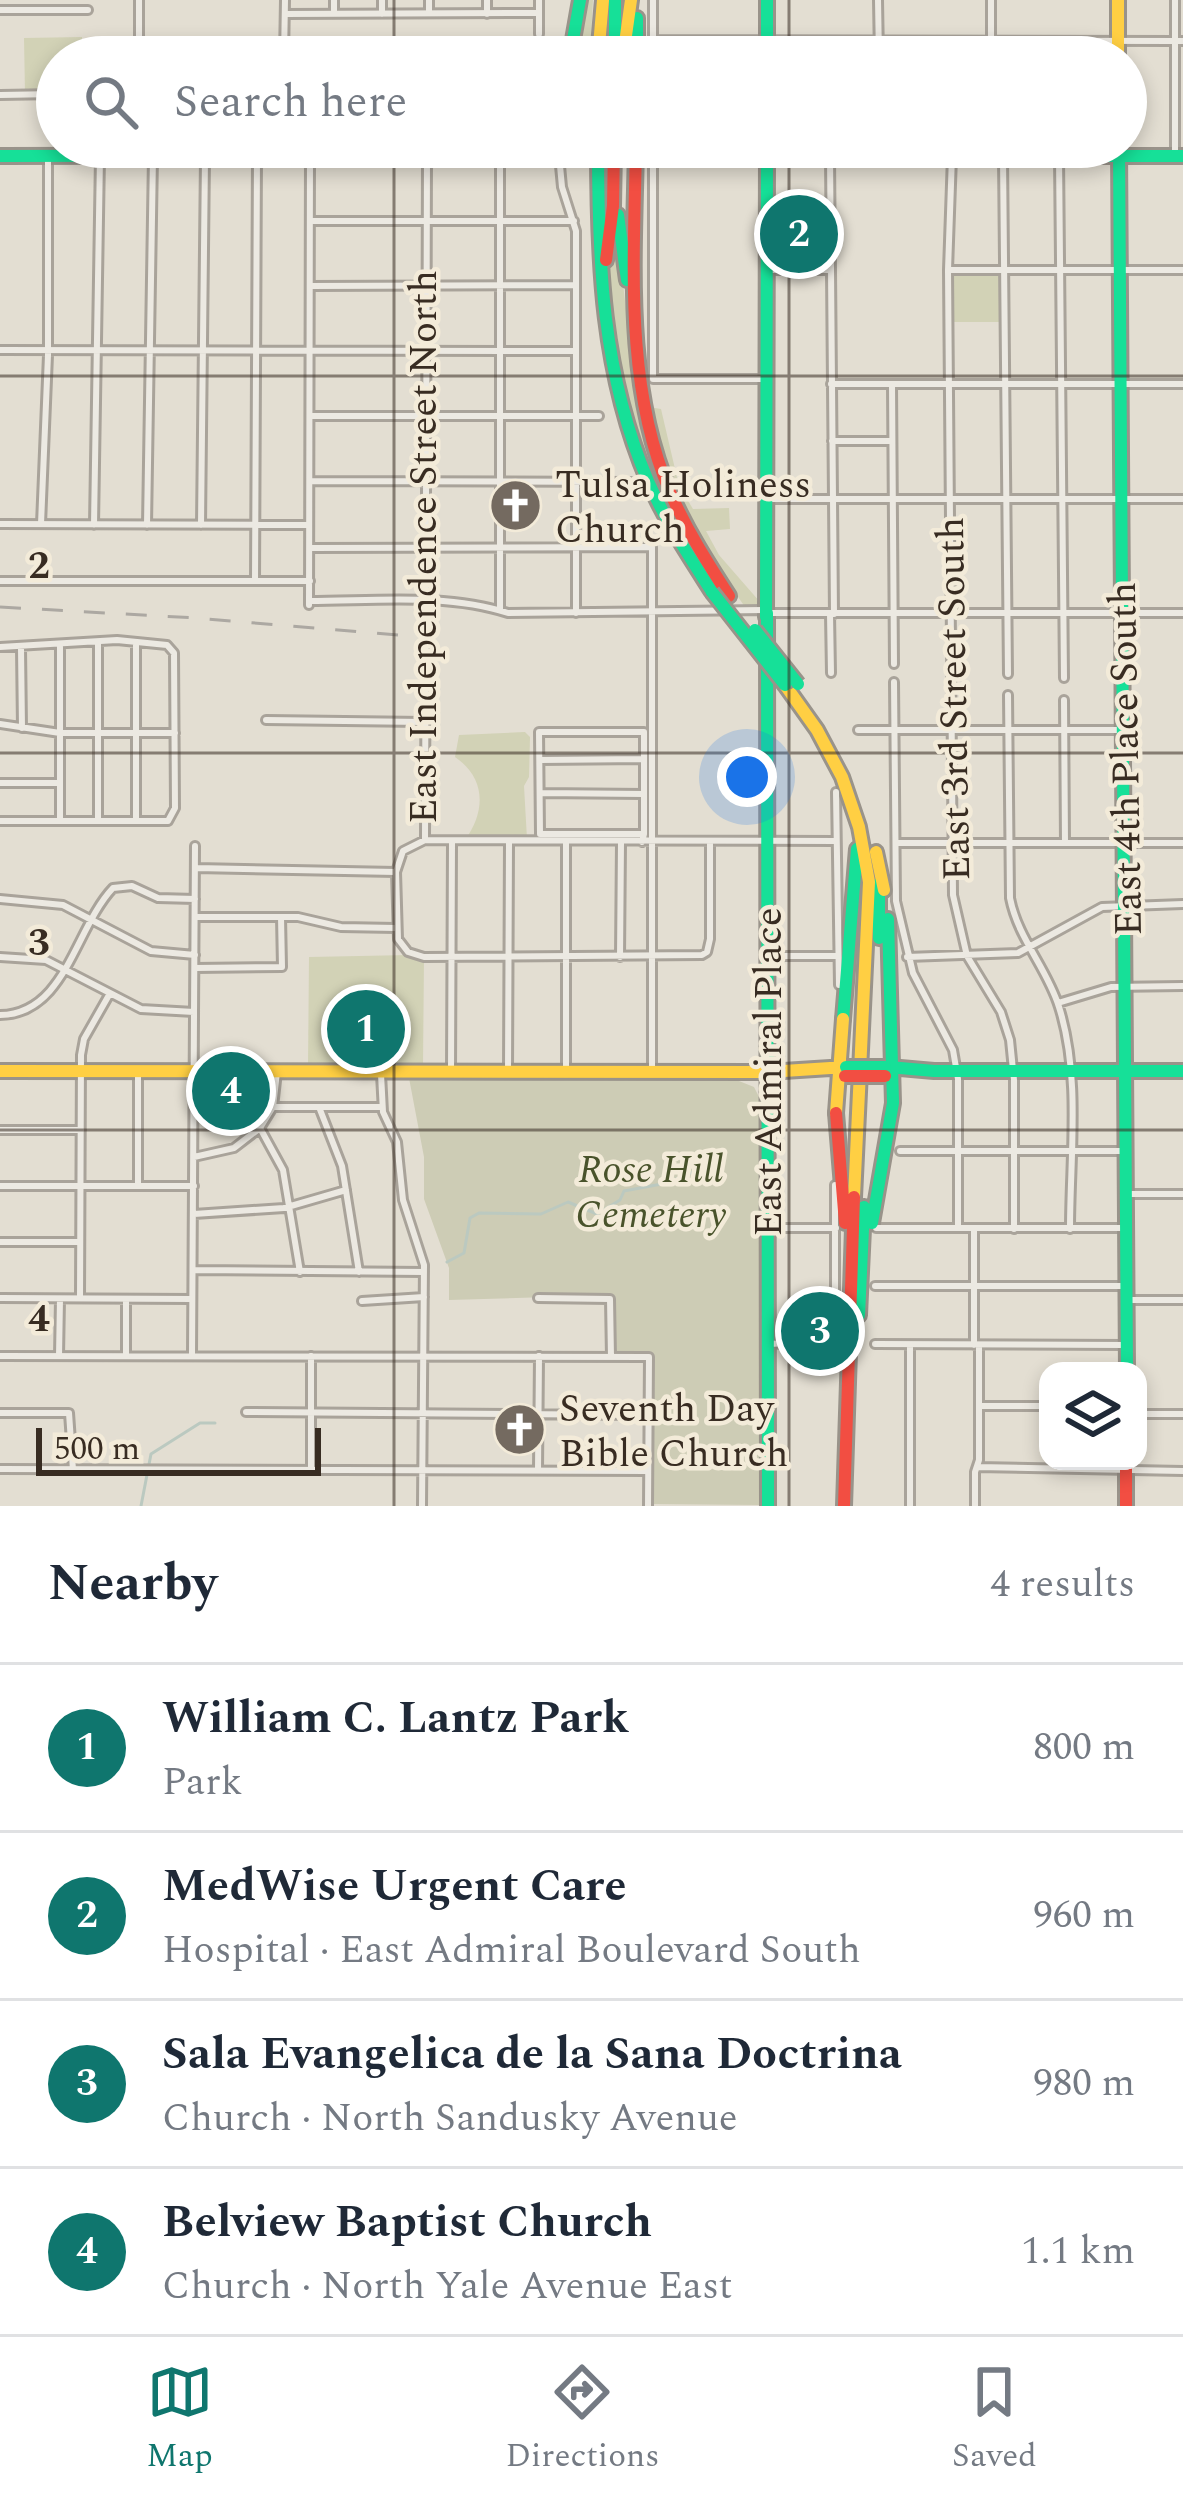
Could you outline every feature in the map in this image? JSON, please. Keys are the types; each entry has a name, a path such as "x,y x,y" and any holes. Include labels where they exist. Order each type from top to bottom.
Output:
{"main road":[{"path":"574,36 580,0"},
{"path":"600,36 603,0"},
{"path":"615,0 618,36"},
{"path":"625,36 634,0"},
{"path":"634,0 636,36"},
{"path":"767,0 767,36"},
{"path":"1118,0 1118,36"},
{"path":"1147,153 1179,156"},
{"path":"0,156 36,156"},
{"path":"619,168 603,329 620,409 638,460 675,534 712,592 826,722 853,772 887,902 890,1130 856,1263"},
{"path":"621,168 619,220 635,312"},
{"path":"622,168 640,390 657,463 680,519 833,754 859,822 869,904 844,1506"},
{"path":"766,612 767,168"},
{"name":"East 4th Place South","path":"1119,168 1126,1362"},
{"name":"East Admiral Place","path":"766,612 770,664 768,1506"},
{"path":"856,1263 836,1113 859,822"},
{"path":"854,1506 856,1263 880,906 876,852"},
{"path":"0,1071 1183,1071"},
{"path":"1126,1470 1126,1506"}],"street":[{"path":"139,0 139,36"},
{"path":"284,36 285,0"},
{"path":"334,0 334,14"},
{"path":"382,0 382,14"},
{"path":"429,0 429,14"},
{"path":"487,0 487,14"},
{"path":"539,0 539,34"},
{"path":"653,0 653,36"},
{"path":"878,0 879,36"},
{"path":"991,0 991,36"},
{"path":"1175,0 1179,156"},
{"path":"0,10 88,10"},
{"path":"285,14 539,13"},
{"path":"1147,40 1179,41"},
{"path":"0,94 36,94"},
{"path":"40,524 48,351 48,168"},
{"path":"94,525 100,168"},
{"path":"145,168 152,351 147,525"},
{"path":"201,525 205,168"},
{"path":"255,581 257,168"},
{"path":"310,168 310,603 424,601 576,613 1183,614"},
{"name":"East Independence Street North","path":"396,928 396,872 403,851 424,840 426,168"},
{"path":"500,168 500,610"},
{"path":"561,168 574,221 576,613"},
{"path":"623,168 653,379 767,379"},
{"path":"830,168 831,673"},
{"name":"East 3rd Street South","path":"952,168 954,908 968,956 1001,1012 1013,1071 1014,1228"},
{"path":"996,168 1004,270 1008,674"},
{"path":"1059,168 1064,678"},
{"path":"310,221 574,221"},
{"path":"767,270 831,270"},
{"path":"949,270 1183,270"},
{"path":"310,286 576,285"},
{"path":"0,350 576,351"},
{"path":"831,384 1183,384"},
{"path":"892,384 894,664"},
{"path":"310,416 598,416"},
{"path":"832,441 892,441"},
{"path":"310,481 631,482"},
{"path":"767,499 1183,499"},
{"path":"0,524 310,525"},
{"path":"310,548 652,547 648,759 652,1072"},
{"path":"0,581 310,581"},
{"path":"98,642 98,820"},
{"path":"136,642 136,821"},
{"path":"0,647 161,644 174,653 175,734 174,814 162,822 0,821"},
{"path":"60,646 60,821"},
{"path":"21,647 22,728"},
{"path":"894,682 896,901 908,957 919,987 950,1040 956,1071 958,1228"},
{"path":"1008,695 1013,914 1058,1003 1068,1042 1070,1229"},
{"path":"1064,700 1065,843"},
{"path":"266,720 424,722"},
{"path":"0,724 60,734 175,734"},
{"path":"858,730 1123,730"},
{"path":"648,759 644,732 539,732 540,834 643,838 652,843 836,841"},
{"path":"540,760 648,759"},
{"path":"0,783 58,783"},
{"path":"836,792 836,956 843,1018"},
{"path":"540,793 648,794"},
{"path":"643,838 648,794"},
{"path":"424,840 621,843 643,838"},
{"path":"451,1072 452,843"},
{"path":"508,843 508,1072"},
{"path":"566,843 566,1072"},
{"path":"620,957 621,843"},
{"path":"195,917 281,917 341,927 396,928 399,942 411,954 452,957 707,952 710,843"},
{"path":"896,843 1183,843"},
{"path":"192,1356 195,845"},
{"path":"195,868 396,872"},
{"path":"0,1015 21,1013 46,998 108,893 118,886 135,887 164,899 195,899"},
{"path":"0,899 44,901 92,919 151,951 195,955"},
{"path":"908,957 1000,956 1029,949 1090,912 1125,904 1183,904"},
{"path":"195,968 282,967 281,917"},
{"path":"766,956 836,956"},
{"path":"0,957 36,957 141,1009 194,1012"},
{"path":"1058,1003 1100,989 1183,986"},
{"path":"80,1298 80,1071 84,1039 109,994"},
{"path":"138,1071 138,1186"},
{"path":"194,1157 234,1148 260,1127 273,1107 278,1071"},
{"path":"382,1071 382,1107 397,1142 403,1200 424,1272 422,1506"},
{"path":"273,1107 382,1107"},
{"path":"319,1107 337,1150 359,1272"},
{"path":"768,1344 834,1343 836,1113"},
{"path":"260,1127 279,1159 300,1272"},
{"path":"0,1130 81,1130"},
{"path":"900,1150 1127,1150"},
{"path":"0,1186 194,1186"},
{"path":"194,1214 290,1207 346,1190"},
{"path":"1127,1194 1183,1194"},
{"path":"768,1228 836,1228"},
{"path":"876,1228 1127,1228"},
{"path":"974,1228 979,1406 975,1506"},
{"path":"0,1242 80,1242"},
{"path":"195,1270 424,1272"},
{"path":"875,1286 974,1286 1183,1300"},
{"path":"362,1301 424,1297"},
{"path":"0,1298 192,1299"},
{"path":"59,1356 61,1298"},
{"path":"538,1298 610,1299 610,1357"},
{"path":"126,1299 126,1356"},
{"path":"875,1345 1126,1345"},
{"path":"910,1345 910,1506"},
{"path":"538,1470 539,1355"},
{"path":"0,1356 649,1357 648,1506"},
{"path":"311,1356 311,1469"},
{"path":"979,1406 1039,1406"},
{"path":"246,1412 648,1414"},
{"path":"0,1413 69,1413 73,1470"},
{"path":"1147,1414 1183,1414"},
{"path":"977,1467 1039,1466"},
{"path":"1147,1467 1183,1471"},
{"path":"0,1469 648,1471"}],"green space":[{"path":"584,0 593,0 591,36 577,36"},
{"path":"24,38 36,38 36,93 25,93"},
{"path":"615,211 638,419 676,527 637,440 612,348 606,285"},
{"path":"953,275 1000,275 1002,322 953,322"},
{"path":"649,407 661,409 679,486 693,509 729,508 730,529 706,531 719,555 760,602 758,608 745,607 698,539 672,485"},
{"path":"525,732 530,737 529,777 524,786 527,839 465,840 477,818 480,796 473,775 455,757 459,735"},
{"path":"409,955 424,959 423,1066 308,1066 309,957"},
{"name":"Rose Hill Cemetery","path":"409,1078 734,1079 754,1087 762,1103 761,1505 651,1504 651,1354 615,1353 614,1295 449,1300 449,1268 424,1199 424,1157"}],"waterway":[{"path":"447,1262 464,1253 470,1218 479,1213 541,1214 568,1202 597,1214 620,1200 624,1191 716,1168"},
{"path":"141,1506 151,1454 200,1423 215,1423"}],"railway":[{"path":"0,607 409,636"}],"traffic: fast":[{"path":"574,36 580,0"},
{"path":"615,0 615,36"},
{"path":"767,0 767,36"},
{"path":"637,18 637,36"},
{"path":"0,156 36,156"},
{"path":"1147,156 1183,156"},
{"path":"598,168 606,317 621,400 655,495 712,592"},
{"path":"766,617 767,168"},
{"path":"1119,168 1127,1362"},
{"path":"618,215 627,280"},
{"path":"712,592 785,685"},
{"path":"767,613 768,1506"},
{"path":"755,630 798,684"},
{"path":"843,1019 857,849"},
{"path":"879,884 879,938"},
{"path":"872,1223 893,1103 888,919"},
{"path":"846,1067 885,1067"},
{"path":"889,1067 1183,1071"},
{"path":"859,1315 864,1207"}],"traffic: slow":[{"path":"600,36 603,0"},
{"path":"626,36 631,0"},
{"path":"1118,0 1118,36"},
{"path":"785,685 842,777 859,827 869,882 854,1197"},
{"path":"876,852 884,890"},
{"path":"836,1113 843,1019"},
{"path":"0,1071 768,1072 846,1067"}],"traffic: jam":[{"path":"606,260 614,168"},
{"path":"636,168 635,322 645,409 670,492 729,596"},
{"path":"845,1076 885,1076"},
{"path":"836,1113 845,1223"},
{"path":"844,1506 854,1197"},
{"path":"1126,1470 1126,1506"}],"place":[{"name":"MedWise Urgent Care","path":"799,234"},
{"name":"Tulsa Holiness Church","path":"516,505"},
{"name":"William C. Lantz Park","path":"366,1029"},
{"name":"Belview Baptist Church","path":"231,1091"},
{"name":"Sala Evangelica de la Sana Doctrina","path":"820,1331"},
{"name":"Seventh Day Bible Church","path":"520,1429"}]}
